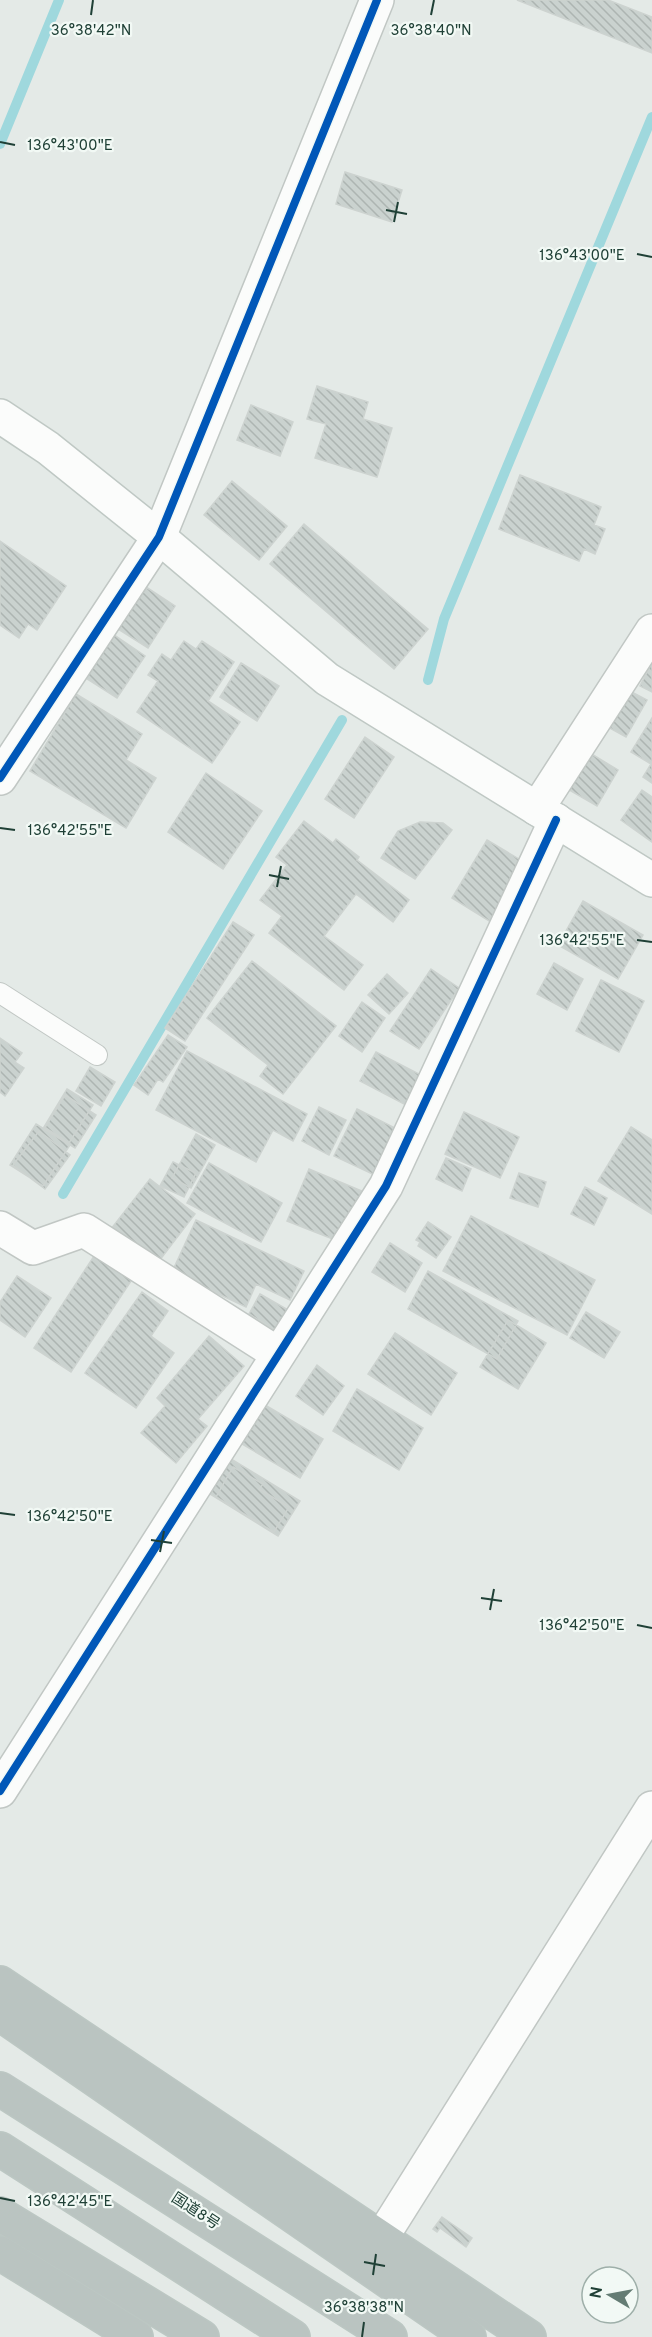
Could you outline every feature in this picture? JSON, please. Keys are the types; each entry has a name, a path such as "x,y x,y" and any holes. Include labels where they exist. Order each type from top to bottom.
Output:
{"highway":[{"path":"0,1983 529,2337"},
{"path":"0,2014 469,2337"},
{"name":"国道8号","path":"0,2089 390,2337"},
{"path":"0,2149 292,2337"},
{"path":"0,2214 202,2337"},
{"path":"0,2253 136,2337"}],"street":[{"path":"0,778 159,537 377,0"},
{"path":"0,416 48,448 159,537 327,679 652,880"},
{"path":"0,1791 386,1186 547,814 652,631"},
{"path":"0,1228 33,1248 84,1230 278,1354"},
{"path":"382,2237 652,1808"}],"lane":[{"path":"0,993 97,1055"}],"building":[{"path":"517,0 608,0 652,17 652,53"},
{"path":"345,172 402,190 392,222 336,204"},
{"path":"317,386 368,402 363,419 392,428 377,477 315,458 326,424 307,419"},
{"path":"251,405 293,422 280,456 237,440"},
{"path":"520,475 601,507 594,525 605,529 595,554 584,549 579,561 499,529"},
{"path":"232,481 287,526 259,560 204,515"},
{"path":"304,524 428,629 394,669 270,564"},
{"path":"0,541 66,586 37,630 28,624 19,638 0,625"},
{"path":"146,587 175,606 148,648 118,629"},
{"path":"110,632 145,656 117,698 81,675"},
{"path":"184,641 196,649 202,641 234,662 208,701 240,722 212,763 137,712 158,681 148,675 162,654 171,660"},
{"path":"652,662 652,692 640,686"},
{"path":"241,663 279,686 257,721 220,697"},
{"path":"626,689 647,700 626,737 606,726"},
{"path":"76,694 142,734 126,760 156,778 126,828 30,771"},
{"path":"652,718 652,783 643,777 651,764 631,752"},
{"path":"365,737 394,757 354,818 325,799"},
{"path":"585,750 618,770 597,806 564,787"},
{"path":"206,773 262,811 223,869 168,832"},
{"path":"642,790 652,797 652,842 621,820"},
{"path":"304,821 333,843 336,839 359,857 357,860 409,900 393,922 356,894 324,936 363,965 344,990 269,933 282,916 260,900 287,865 276,857"},
{"path":"420,822 443,823 452,830 415,879 381,858 398,831"},
{"path":"487,840 529,865 494,924 452,898"},
{"path":"583,901 643,935 618,979 558,945"},
{"path":"233,922 254,935 185,1041 165,1028"},
{"path":"252,961 336,1026 283,1094 260,1076 268,1065 207,1018"},
{"path":"554,963 583,979 567,1010 537,994"},
{"path":"431,969 459,988 419,1049 390,1031"},
{"path":"387,974 408,993 389,1014 368,995"},
{"path":"601,980 644,1001 619,1052 576,1031"},
{"path":"362,1002 385,1018 362,1052 339,1036"},
{"path":"168,1035 187,1047 163,1082 158,1079 148,1095 134,1085"},
{"path":"0,1038 22,1053 15,1062 24,1068 5,1096 0,1092"},
{"path":"187,1051 307,1114 293,1141 273,1130 256,1162 156,1110"},
{"path":"376,1052 421,1075 406,1105 360,1081"},
{"path":"90,1067 115,1082 101,1106 76,1091"},
{"path":"67,1089 93,1105 69,1143 44,1127"},
{"path":"65,1095 96,1115 75,1148 44,1129"},
{"path":"319,1107 346,1120 329,1155 302,1141"},
{"path":"357,1109 403,1132 381,1178 334,1156"},
{"path":"464,1112 519,1137 500,1178 445,1154"},
{"path":"36,1124 70,1145 43,1186 10,1165"},
{"path":"631,1127 652,1140 652,1214 598,1181"},
{"path":"39,1131 70,1155 45,1189 13,1165"},
{"path":"196,1134 215,1145 191,1188 172,1178"},
{"path":"446,1158 471,1169 462,1191 436,1179"},
{"path":"173,1162 196,1173 184,1197 160,1186"},
{"path":"209,1163 282,1203 261,1242 187,1203"},
{"path":"309,1169 364,1192 343,1243 287,1221"},
{"path":"519,1173 546,1182 538,1207 510,1198"},
{"path":"150,1179 195,1214 153,1269 107,1234"},
{"path":"585,1187 607,1198 594,1225 571,1214"},
{"path":"471,1216 595,1280 567,1335 443,1271"},
{"path":"196,1220 304,1271 290,1300 256,1284 246,1307 172,1272"},
{"path":"428,1222 451,1237 436,1258 418,1246 420,1242 416,1240"},
{"path":"390,1243 422,1263 405,1292 372,1272"},
{"path":"96,1253 133,1278 71,1372 34,1348"},
{"path":"428,1271 518,1321 497,1359 408,1309"},
{"path":"17,1276 51,1298 25,1337 0,1320 0,1302"},
{"path":"142,1292 168,1311 151,1336 174,1353 136,1408 85,1373"},
{"path":"260,1294 290,1311 278,1332 249,1314"},
{"path":"586,1312 620,1332 604,1358 570,1338"},
{"path":"508,1320 546,1343 518,1389 480,1367"},
{"path":"395,1333 457,1373 431,1415 368,1374"},
{"path":"209,1336 244,1366 198,1419 207,1426 176,1463 141,1433 165,1406 157,1398"},
{"path":"317,1365 344,1386 323,1415 296,1396"},
{"path":"357,1389 423,1428 399,1470 333,1431"},
{"path":"265,1405 323,1439 300,1478 242,1444"},
{"path":"231,1459 300,1501 278,1536 210,1494"},
{"path":"233,1467 263,1484 259,1489 289,1507 274,1532 216,1497"},
{"path":"442,2217 472,2238 466,2247 440,2228 437,2232 433,2229"}],"waterway":[{"path":"0,144 59,0"},
{"path":"428,680 444,619 652,117"},
{"path":"63,1194 342,720"}],"cycle path":[{"path":"0,778 159,537 377,0"},
{"path":"0,1791 386,1186 556,820"}]}
